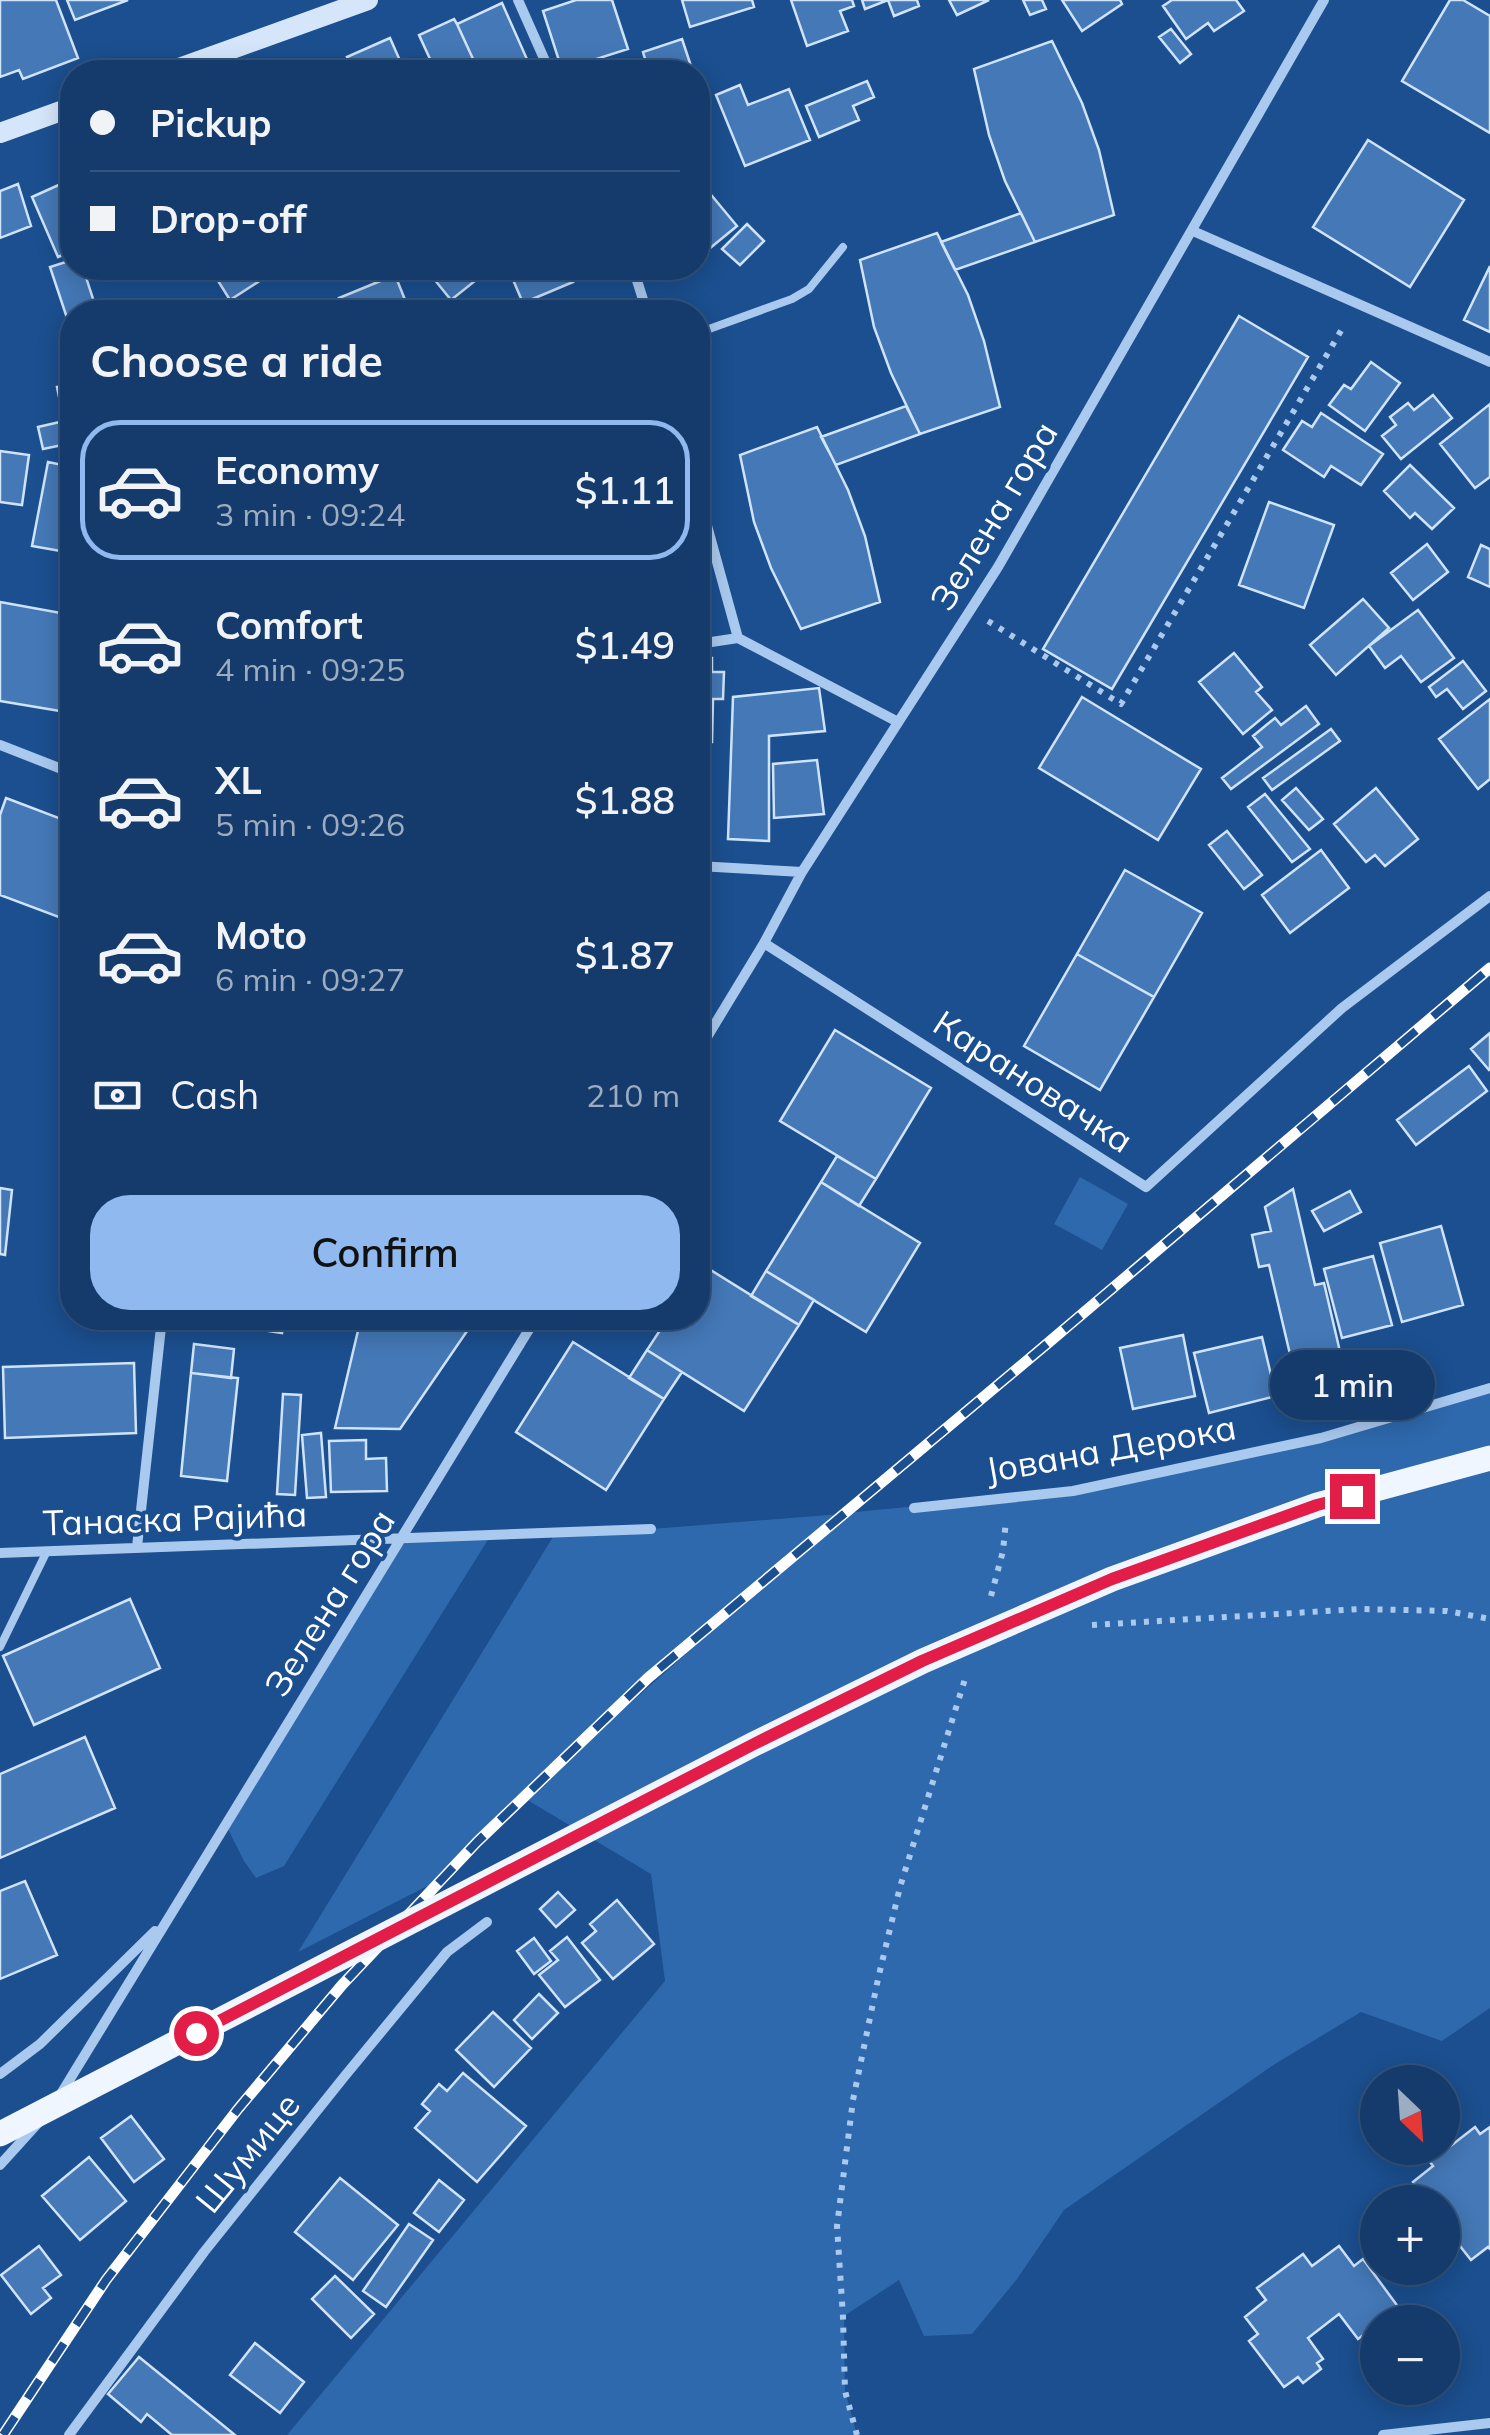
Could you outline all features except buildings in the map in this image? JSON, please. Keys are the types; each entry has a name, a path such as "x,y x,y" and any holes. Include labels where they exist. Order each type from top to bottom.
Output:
{"main road":[{"path":"0,2134 922,1661 1112,1579 1261,1525 1317,1505 1490,1458"}],"street":[{"path":"201,60 368,0"},
{"path":"518,0 545,60"},
{"name":"Зелена гора","path":"710,1032 802,872 998,567 1324,0"},
{"path":"0,133 60,111"},
{"path":"1193,231 1490,362"},
{"path":"710,536 738,638"},
{"path":"710,642 738,638 898,722"},
{"path":"0,745 60,768"},
{"path":"710,867 802,872"},
{"name":"Карановачка","path":"764,943 1146,1187 1342,1008 1490,896"},
{"path":"137,1547 161,1330"},
{"name":"Зелена гора","path":"0,2165 62,2093 529,1330"},
{"name":"Јована Дерока","path":"914,1508 1073,1491 1321,1438 1490,1388"},
{"name":"Танаска Рајића","path":"0,1553 651,1530"},
{"name":"Зелена гора","path":"0,2074 40,2044 169,1916"},
{"name":"Шумице","path":"68,2435 204,2252 344,2078 447,1952 487,1922"},
{"path":"1383,2435 1490,2424"}],"lane":[{"path":"710,329 809,289 844,246"},
{"path":"0,1647 46,1551"}],"path":[{"path":"970,610 1120,704 1358,302"},
{"path":"988,1606 1003,1551 1004,1498"},
{"path":"1088,1625 1360,1608 1447,1611 1490,1619"},
{"path":"857,2435 845,2391 837,2226 854,2100 900,1887 969,1666"}],"shaded area":[{"path":"1080,1177 1128,1204 1102,1250 1054,1224"},
{"path":"1490,1388 1490,2008 1442,2041 1361,2012 1275,2064 1064,2210 1017,2279 972,2334 924,2336 899,2280 844,2316 845,2391 857,2435 287,2435 665,1981 651,1874 524,1798 443,1878 298,1952 556,1532 841,1514 648,1678 549,1775 845,1513 1073,1491 1321,1438"},
{"path":"491,1535 284,1866 256,1878 226,1825 402,1538"}],"railway":[{"path":"3,2435 106,2280 238,2109 342,1985 477,1842 648,1678 1490,968"}],"route":[{"path":"196,2033 922,1661 1112,1579 1352,1496"}]}
